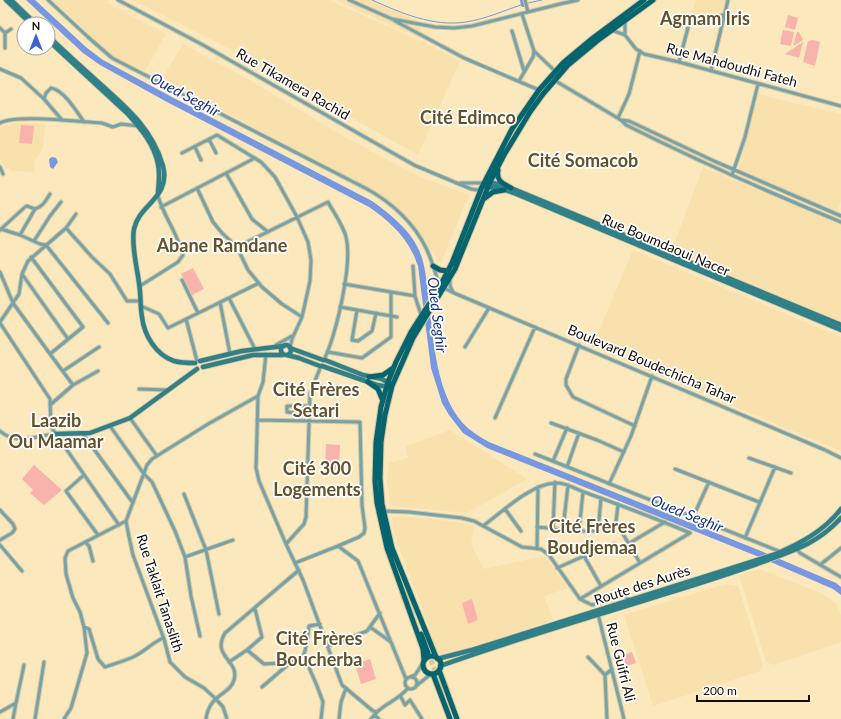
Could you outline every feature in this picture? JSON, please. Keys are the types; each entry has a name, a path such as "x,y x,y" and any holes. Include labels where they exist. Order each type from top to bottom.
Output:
{"main road":[{"path":"428,653 392,548 381,512 375,481 375,453 378,420 394,367 402,348 440,290 512,129 539,90 555,71 574,53 638,2 653,0"},
{"path":"440,290 450,278 459,260 483,200 486,185 530,112 554,80 580,55 611,30 625,21 646,1"},
{"path":"499,165 497,174 499,180 511,188"},
{"path":"483,200 493,192 504,190"},
{"path":"433,266 440,270 448,271"},
{"path":"381,512 380,456 389,385 423,318"},
{"path":"383,401 378,389 369,379 383,375 394,367"},
{"path":"402,579 436,658 440,662 440,668 456,719"},
{"path":"402,579 423,650 424,670 432,674 450,719"},
{"path":"424,662 428,657 436,658"},
{"path":"432,674 440,668"},
{"path":"438,678 453,719"}],"street":[{"path":"6,0 23,16"},
{"path":"11,0 28,16"},
{"path":"48,0 112,58 382,198 398,211 418,234 425,246 433,266 440,290"},
{"name":"Rue Tikamera Rachid","path":"118,0 203,45 414,165 474,190 486,185"},
{"path":"349,0 392,19 464,58 539,90"},
{"path":"525,0 528,12"},
{"path":"392,19 435,28 454,28 472,26 578,0"},
{"path":"711,71 728,0"},
{"path":"519,82 524,71 534,57 534,51 522,14"},
{"path":"679,62 690,20 692,18 724,15"},
{"path":"625,21 625,35"},
{"path":"0,28 5,33 5,48"},
{"path":"5,33 10,29"},
{"name":"Rue Mahdoudhi Fateh","path":"611,30 625,35 636,49 644,54 841,106"},
{"path":"512,31 524,71"},
{"path":"56,43 126,108 141,124 154,143 163,168 164,180 158,196 139,217 134,230 134,247 140,286 142,317 153,345 160,352 176,362 198,362 255,348 288,346 297,351 324,360 369,379"},
{"path":"56,47 128,114 139,126 153,146 159,165 158,196 161,207 181,247 183,255 178,262 140,286"},
{"path":"534,51 555,71"},
{"path":"619,119 629,94 640,51"},
{"path":"0,69 21,78 44,99 62,121"},
{"path":"554,80 619,119 626,125 660,142 841,222"},
{"path":"732,175 745,137 758,84"},
{"path":"44,99 44,95 51,88 55,89 70,101 84,122"},
{"path":"619,119 629,121 734,171 841,216"},
{"path":"0,123 7,120 62,121 102,123 113,127 121,124 139,126"},
{"path":"182,153 217,135 261,162 275,177 298,217 308,242 311,260 310,280 302,318 293,334 281,350 285,355"},
{"path":"209,139 216,153"},
{"path":"195,146 201,160"},
{"path":"161,207 255,158"},
{"path":"0,167 3,174"},
{"path":"226,173 252,220 268,232"},
{"name":"Rue Tikamera Rachid","path":"458,183 486,185"},
{"name":"Rue Boumdaoui Nacer","path":"486,185 511,188 841,325"},
{"name":"Rue Boumdaoui Nacer","path":"486,185 504,190 841,330"},
{"path":"197,188 213,222 237,247 248,270 259,283 282,304 302,318"},
{"path":"20,235 35,209 39,208 43,204 50,194"},
{"path":"34,241 61,202"},
{"path":"237,247 328,202 345,235 348,245 347,266 340,307 328,352 324,360 319,362 321,366 310,393 306,517 304,524 286,544"},
{"path":"1,230 25,207 27,206 35,209"},
{"path":"832,218 834,213"},
{"path":"76,214 66,228 30,257 22,274 19,294 0,322 50,399 51,427 55,434 119,525"},
{"path":"66,228 92,257 110,274 127,301 141,301"},
{"path":"1,230 20,235 46,245 108,323"},
{"path":"30,257 83,327 50,354"},
{"path":"413,266 416,296 423,318"},
{"path":"0,272 13,303 73,385"},
{"path":"22,274 68,339"},
{"path":"450,278 450,286 454,294"},
{"path":"182,280 198,313"},
{"path":"141,306 159,314 168,328 259,283"},
{"path":"344,284 416,296"},
{"name":"Boulevard Boudechicha Tahar","path":"440,290 449,292 579,345 841,458"},
{"name":"Boulevard Boudechicha Tahar","path":"440,290 454,294"},
{"path":"328,352 362,358 391,337 391,292"},
{"path":"229,298 255,348"},
{"path":"220,302 230,354"},
{"path":"340,307 397,317"},
{"path":"465,347 489,308"},
{"path":"357,310 352,340 358,341 372,331 376,313"},
{"path":"186,319 198,362 195,367 197,369"},
{"path":"495,418 536,327"},
{"path":"272,347 284,341 293,334"},
{"path":"285,355 290,353 293,334"},
{"path":"293,334 292,345 297,351"},
{"path":"579,345 566,379 566,385 573,397 635,426"},
{"path":"63,371 100,348"},
{"path":"0,431 9,437 19,439 55,434 90,433 130,418 197,369 201,370 203,367 241,357 266,354 285,355 299,358 321,366 369,379 382,379 389,385"},
{"path":"266,354 263,382 258,396 256,468 259,481 299,570 342,685 376,713 379,719"},
{"path":"198,362 203,364 203,367"},
{"path":"50,406 73,385 98,371"},
{"path":"609,484 635,426 652,376"},
{"path":"139,389 169,390"},
{"path":"64,719 70,708 87,653 84,627 80,612 73,598 64,564 68,551 126,521 147,465 152,459 208,424 258,396"},
{"path":"296,406 309,406"},
{"path":"130,418 157,456"},
{"path":"257,420 360,422 364,533 359,537 296,563"},
{"path":"551,423 579,432 624,452"},
{"path":"110,426 144,474 152,482 175,531 185,557 191,596 200,636"},
{"path":"553,461 567,428"},
{"path":"567,467 579,432"},
{"path":"83,434 133,503"},
{"path":"535,454 745,538 778,554"},
{"path":"750,458 791,474"},
{"path":"745,538 775,467"},
{"path":"675,469 759,502"},
{"path":"84,475 66,490 98,535"},
{"path":"483,526 519,499 538,487 554,482 568,485 690,533 580,599"},
{"path":"554,482 554,528"},
{"path":"693,517 709,482"},
{"path":"563,530 568,485"},
{"path":"537,549 538,487"},
{"path":"579,531 583,492"},
{"path":"184,494 206,550 219,614"},
{"path":"538,527 563,530 598,531 602,498"},
{"path":"618,504 616,522 640,563"},
{"path":"505,509 521,531"},
{"name":"Route des Aurès","path":"796,548 822,529 841,509"},
{"path":"0,510 13,524 15,529 12,533 0,540"},
{"path":"381,512 409,512 462,518 474,521 522,547 545,551 580,599 592,605 623,595 627,597 629,601"},
{"name":"Route des Aurès","path":"436,658 472,650 700,583 814,541 829,530 841,518"},
{"name":"Rue Taklait Tanaslith","path":"126,521 134,555 170,662 186,677 204,688 216,699 223,707 227,719"},
{"path":"558,568 614,544 618,550 665,522"},
{"path":"185,557 233,540"},
{"path":"84,542 89,546 93,561"},
{"path":"0,545 22,571"},
{"path":"338,546 358,561 391,642 408,678"},
{"path":"796,548 800,553 841,577"},
{"path":"820,565 841,548"},
{"path":"585,557 601,586"},
{"name":"Route des Aurès","path":"440,668 479,652 629,601 756,562"},
{"path":"207,719 208,710 212,702 232,685 235,680 233,667 222,651 222,639 226,633 299,570"},
{"path":"230,662 262,637 255,609"},
{"name":"Rue Guifri Ali","path":"598,612 624,719"},
{"path":"328,646 367,631 380,613"},
{"path":"320,624 309,626 304,656 323,702 321,719"},
{"path":"84,627 89,629 98,659 105,667 133,657 154,642 163,638"},
{"path":"370,627 391,642"},
{"path":"247,650 264,664 291,662 300,660 304,656"},
{"path":"588,657 605,675 607,719"},
{"path":"35,719 44,662"},
{"path":"262,687 291,662"},
{"path":"408,688 405,684 408,678 415,675 424,662"},
{"path":"13,719 24,665"},
{"path":"605,675 612,669"},
{"path":"371,719 386,704 401,697 408,688 413,688 432,674"},
{"path":"408,678 414,678 416,681 416,686"},
{"path":"339,719 341,702 346,688"},
{"path":"401,697 405,705 410,700 422,719"},
{"path":"0,712 16,703"}],"shaded area":[{"path":"53,0 109,0 108,3 166,34 145,71 114,57"},
{"path":"132,0 329,0 416,39 460,61 418,155 213,40"},
{"path":"335,0 371,0 421,22 420,38"},
{"path":"696,0 726,0 724,11 692,15"},
{"path":"788,15 798,18 795,30 785,27"},
{"path":"783,30 794,32 791,46 780,44"},
{"path":"797,32 799,32 803,40 793,46"},
{"path":"813,40 820,42 815,66 803,62 808,41"},
{"path":"803,42 799,58 785,54"},
{"path":"183,44 250,80 343,136 418,176 469,195 441,263 399,209 373,190 162,79"},
{"path":"758,94 841,114 841,201 837,212 738,169"},
{"path":"15,123 45,124 43,148 35,160 34,172 12,171 9,167 5,169 0,159 0,127"},
{"path":"21,125 34,126 32,144 19,143"},
{"path":"703,167 841,225 841,322 671,252"},
{"path":"633,250 841,337 841,451 592,347"},
{"path":"193,268 204,289 192,295 181,274"},
{"path":"450,430 527,479 467,513 391,506 387,482 389,463 408,458 406,446"},
{"path":"326,444 340,445 339,470 325,469"},
{"path":"34,465 62,490 44,505 30,493 33,490 22,479"},
{"path":"392,517 412,517 458,522 474,526 471,542 474,551 484,569 544,556 568,588 544,596 553,620 443,657 438,654 394,534"},
{"path":"759,569 821,593 836,603 841,616 841,642 774,665 766,662 739,575"},
{"path":"725,584 738,586 763,665 760,671 653,706 624,615"},
{"path":"472,599 478,620 468,624 462,603"},
{"path":"632,652 636,663 619,669 616,657"},
{"path":"370,659 376,679 361,684 355,664"}],"water":[{"path":"26,0 35,0 52,16 43,16"},
{"path":"56,19 87,48 103,60 372,201 398,222 414,241 422,259 426,276 434,347 442,384 449,402 458,417 474,433 489,442 761,551 836,583 841,587 841,595 833,589 759,557 487,448 463,433 442,403 431,368 418,266 414,255 404,238 393,226 369,207 167,102 100,65 83,53 56,28"},
{"path":"52,157 56,158 58,162 53,169 50,167 49,159"}],"waterway":[{"path":"372,0 394,10 418,18 429,21 454,23 481,19 524,4"},
{"path":"522,0 523,5"},
{"path":"528,3 542,0"}],"tunnel":[{"path":"428,653 438,678"}],"district":[{"name":"Agmam Iris","path":"705,19"},
{"name":"Cité Edimco","path":"468,118"},
{"name":"Cité Somacob","path":"583,161"},
{"name":"Abane Ramdane","path":"222,246"},
{"name":"Cité Frères Setari","path":"316,400"},
{"name":"Laazib Ou Maamar","path":"56,431"},
{"name":"Cité 300 Logements","path":"317,479"},
{"name":"Cité Frères Boudjemaa","path":"592,537"},
{"name":"Cité Frères Boucherba","path":"319,649"}],"water label":[{"name":"Oued Seghir","path":"185,95"},
{"name":"Oued Seghir","path":"437,315"},
{"name":"Oued Seghir","path":"687,514"}]}
